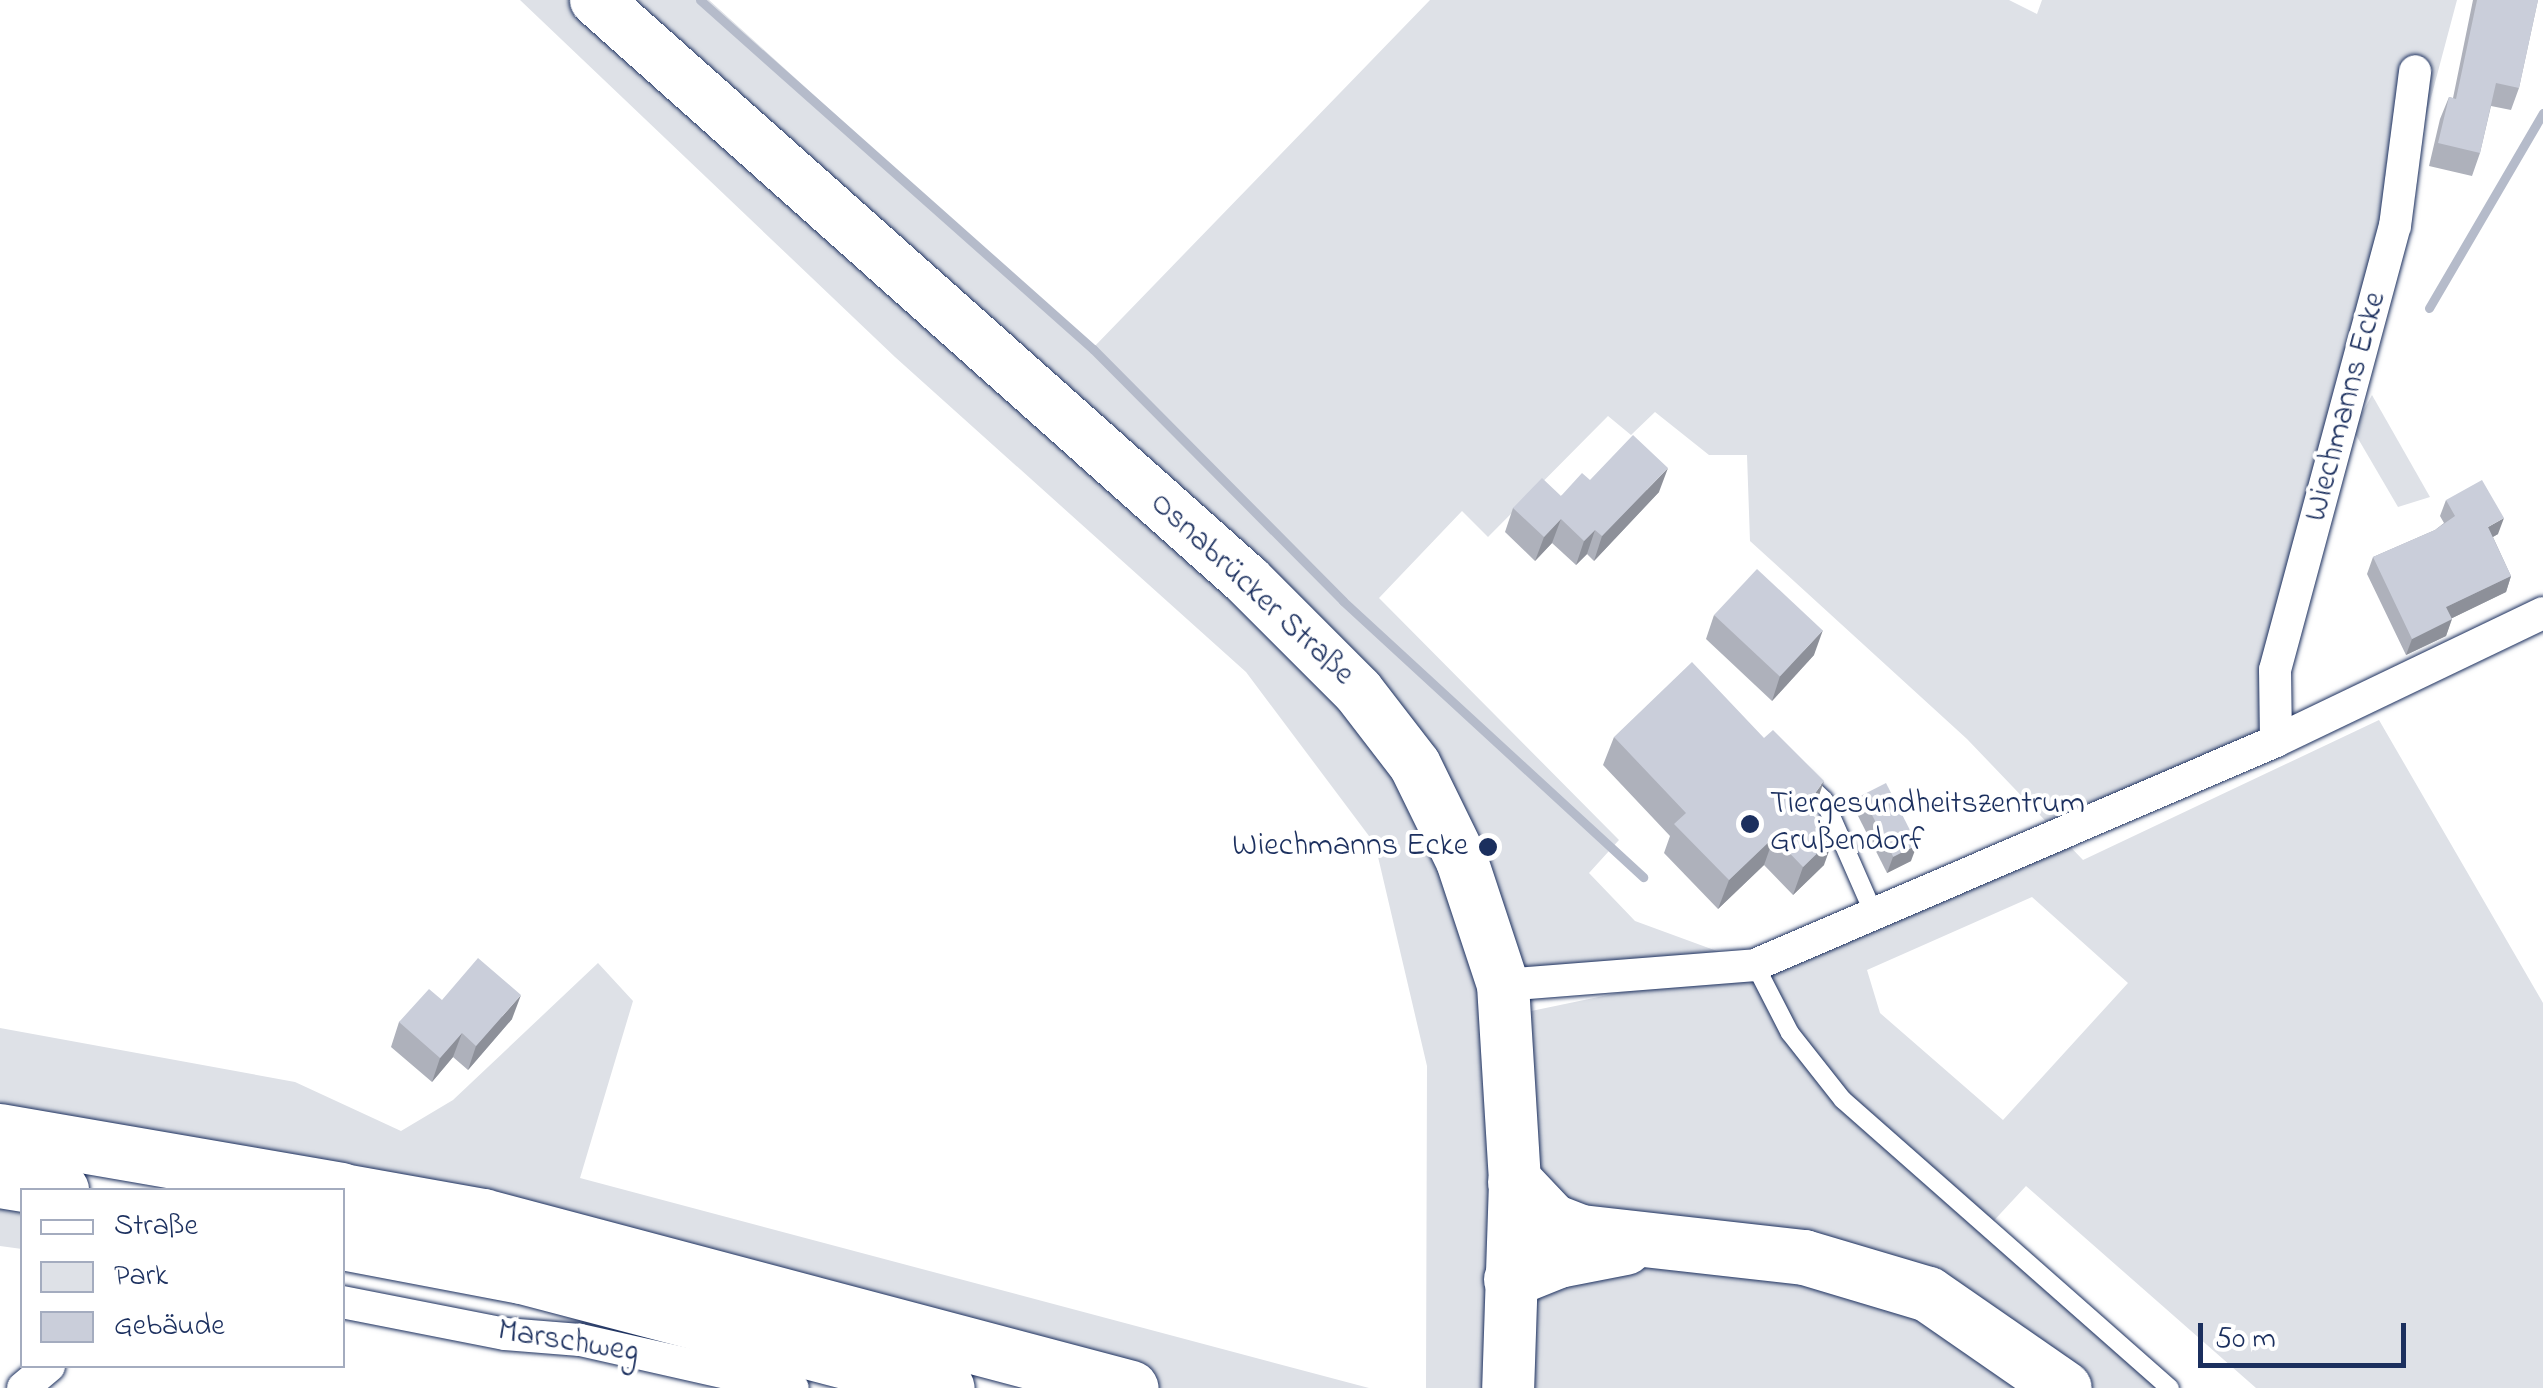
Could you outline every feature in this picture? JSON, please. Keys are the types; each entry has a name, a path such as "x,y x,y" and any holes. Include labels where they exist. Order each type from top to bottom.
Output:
{"highway":[{"path":"0,1131 325,1188"},
{"path":"0,1180 50,1188"},
{"path":"1515,1182 1552,1221 1642,1244 1804,1258 1928,1294 2064,1388"},
{"path":"345,1192 483,1216 1132,1388"},
{"path":"345,1243 520,1276 947,1388"},
{"path":"1511,1280 1558,1260 1642,1244"}],"main road":[{"name":"Osnabrücker Straße","path":"596,0 1247,580 1358,691 1415,764 1462,861 1503,985 1515,1182 1508,1388"}],"street":[{"name":"Wiechmanns Ecke","path":"2276,741 2274,670 2395,226 2415,70"},
{"path":"1503,985 1755,965 2276,741 2543,613"},
{"name":"Marschweg","path":"345,1303 505,1334 580,1340 793,1388"},
{"path":"24,1388 47,1368"}],"lane":[{"path":"1788,766 1824,800 1874,914"},
{"path":"1755,965 1790,1034 1843,1100 2170,1388"}],"green space":[{"path":"520,0 709,0 1093,348 1430,0 2009,0 2037,14 2042,0 2457,0 2333,466 2276,741 2059,835 2083,860 2379,720 2543,1003 2543,1388 2256,1388 2026,1186 1988,1227 2173,1388 2081,1388 1933,1283 1572,1217 1535,1178 1522,1013 1743,967 1503,985 1522,1288 1588,1261 1710,1257 1920,1304 2045,1388 1426,1388 1427,1066 1375,844 1246,672 895,357","holes":["1655,412 1709,455 1747,455 1750,541 1967,739 2058,834 1755,965 1635,921 1589,873 1619,840 1379,598 1462,511 1488,537 1608,416 1631,435","2032,897 2128,983 2003,1120 1880,1013 1867,970"]},
{"path":"2372,395 2430,497 2398,507 2353,430"},
{"path":"598,963 633,1001 580,1178 1369,1388 1131,1388 345,1209 345,1188 251,1188 0,1131 0,1028 295,1082 401,1131 453,1100"},
{"path":"0,1180 20,1189 20,1249 0,1246"}],"building":[{"path":"2477,0 2538,0 2519,88 2496,83 2480,153 2438,143 2449,97 2456,99"},
{"path":"1633,435 1668,468 1602,536 1595,530 1584,541 1561,519 1544,537 1513,508 1542,478 1561,496 1582,473 1590,480"},
{"path":"2482,480 2504,518 2488,527 2511,576 2446,607 2452,619 2412,639 2373,557 2435,530 2455,516 2446,500"},
{"path":"1757,569 1823,630 1780,676 1714,615"},
{"path":"1692,662 1764,738 1773,730 1824,781 1805,807 1834,837 1803,867 1774,837 1729,880 1674,824 1686,813 1614,737"},
{"path":"1886,783 1917,844 1893,857 1862,795"},
{"path":"478,958 521,995 476,1046 462,1033 440,1058 399,1022 429,989 442,1000"}],"waterway":[{"path":"700,0 1093,349 1343,601 1643,877"},
{"path":"2429,308 2543,113"}],"place":[{"name":"Tiergesundheitszentrum Grußendorf","path":"1750,824"},
{"name":"Wiechmanns Ecke","path":"1488,847"}]}
